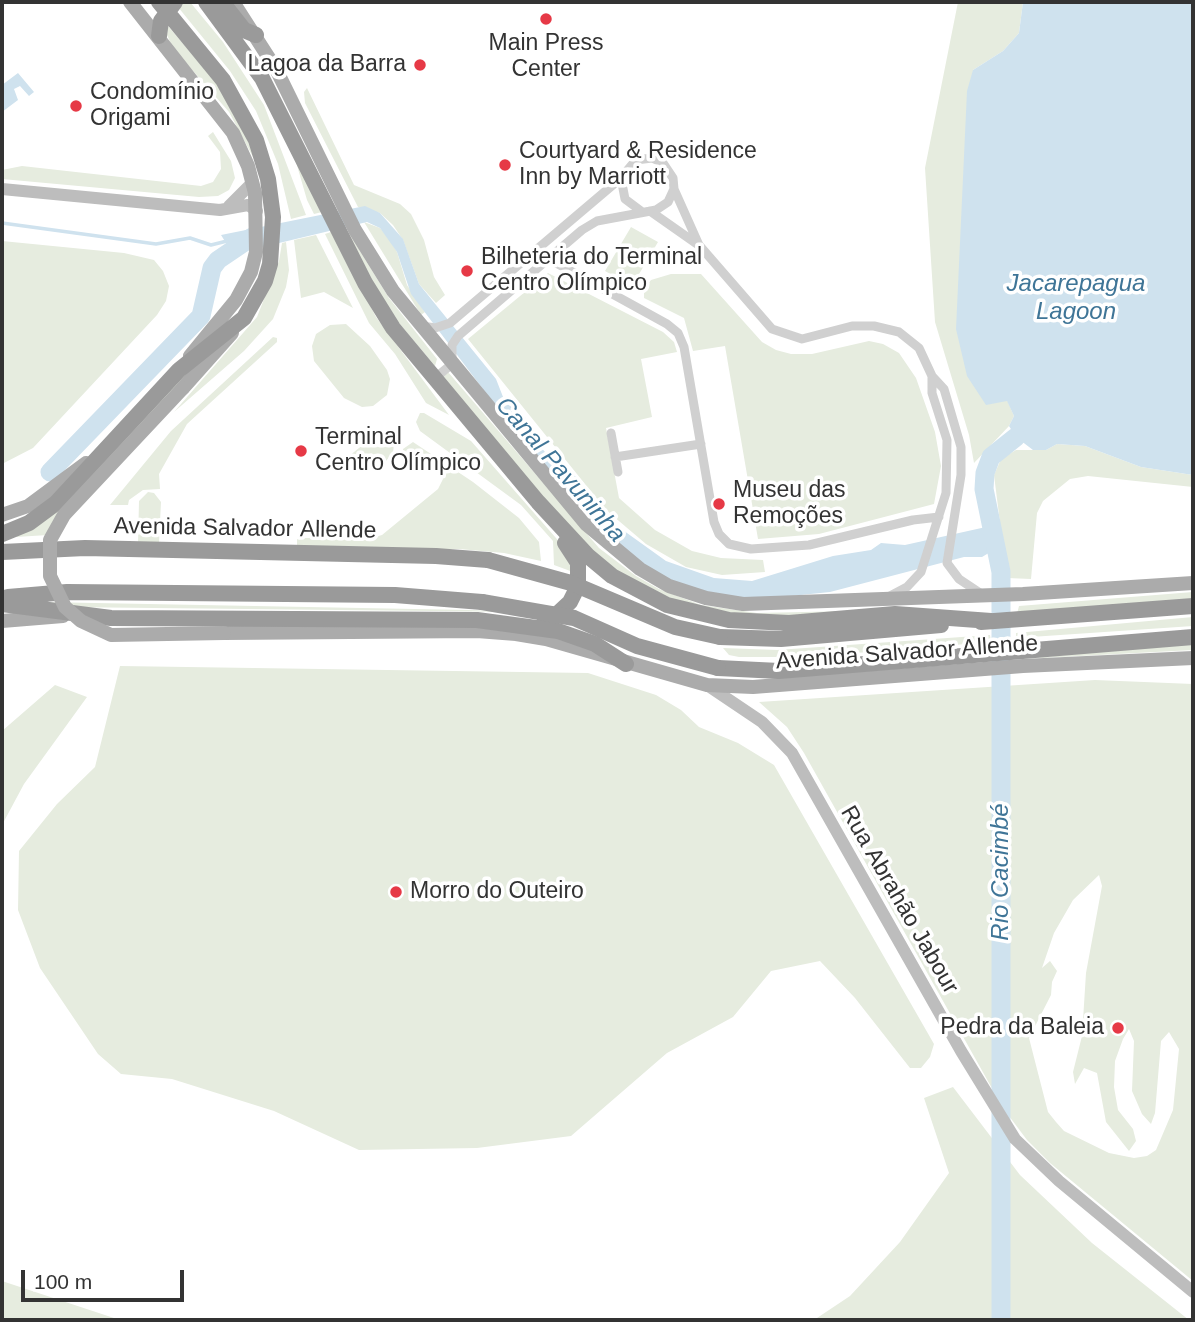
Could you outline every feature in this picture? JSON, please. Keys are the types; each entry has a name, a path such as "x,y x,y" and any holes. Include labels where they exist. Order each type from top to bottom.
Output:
{"highway":[{"path":"206,2 262,78 347,233 379,306 435,378 544,508 588,556 612,576 646,596 689,612 729,620 789,623 895,614 994,621"},
{"path":"222,2 244,30 256,35"},
{"path":"159,36 158,29 167,5"},
{"path":"2,534 29,523 56,503 179,370 244,318 265,281 262,216 268,179 256,140 237,102 167,5"},
{"path":"477,620 508,615 551,618 574,595 581,576 578,563 553,528 544,508"},
{"name":"Avenida Salvador Allende","path":"2,552 85,548 436,556 488,560 571,583 674,627 720,637 781,639 1193,606"},
{"name":"Avenida Salvador Allende","path":"2,597 67,592 395,595 482,602 574,618 637,646 718,668 779,671 1193,637"},
{"path":"2,604 111,618 477,620 558,631 595,645 626,664"}],"main road":[{"path":"130,2 233,133 253,182 262,216"},
{"path":"233,2 256,35 292,99 329,198"},
{"path":"347,233 420,326 586,524 639,569 669,586 706,598 743,604 1023,594 1193,583"},
{"path":"179,370 244,288 264,251"},
{"name":"Avenida Salvador Allende","path":"244,318 56,526 50,540 50,576 65,607 81,621 111,635 477,631 546,639 707,685 753,687 1023,666 1193,658"},
{"path":"2,515 28,506 99,454"},
{"path":"2,621 84,614"}],"street":[{"path":"420,326 435,328 446,325 462,313 621,178 636,160 652,158 663,163 671,172 674,189 699,245 765,323 780,334 808,339 852,326 874,326 905,335 925,357 932,376 932,393 948,453 948,480 921,572 907,587 882,599"},
{"path":"621,178 625,200 699,245"},
{"path":"229,206 253,182"},
{"path":"2,189 220,209 248,205 262,216"},
{"path":"435,378 452,364 452,348 458,336 548,259 597,221 664,205 674,189"},
{"path":"548,259 667,324 678,334 684,347 716,528 723,539 735,547 766,549 809,545 906,521 939,517"},
{"path":"932,376 944,389 949,400 961,447 961,475 948,565 964,584 986,595"},
{"path":"611,433 618,472"},
{"path":"615,457 701,444"},
{"name":"Rua Abrahão Jabour","path":"707,685 762,722 792,753 992,1104 1015,1139 1059,1181 1193,1292"}],"shaded area":[{"path":"190,2 223,42 264,105 306,215 291,219 278,164 256,111 230,71 178,7"},
{"path":"958,2 1023,2 1019,33 1003,51 973,70 1007,400 1014,416 1009,426 974,463 969,435 935,322 925,168"},
{"path":"168,26 230,99 262,174 229,112 173,48 167,35"},
{"path":"307,88 354,185 400,204 411,214 424,240 434,277 445,295 436,303 419,284 403,240 393,225 380,213 358,207 305,103 304,92"},
{"path":"213,132 231,161 235,178 229,190 218,196 199,197 2,179 2,170 22,166 201,186 213,182 221,169 220,152 208,136"},
{"path":"296,162 322,212 314,214"},
{"path":"364,222 380,228 390,240 397,252 407,285 425,312 421,315"},
{"path":"631,227 658,242 632,286 605,271"},
{"path":"347,230 389,298 437,359 435,366 398,322 373,283"},
{"path":"331,232 376,317 449,415 426,403 395,354 369,323 325,234"},
{"path":"316,235 353,308 324,292 301,298 294,240"},
{"path":"2,241 124,253 154,260 163,271 169,286 166,301 157,315 33,448 2,464"},
{"path":"286,242 289,270 286,287 273,319 244,351 174,412 257,317 279,261 282,243"},
{"path":"548,273 663,332 674,342 677,352 641,359 652,417 606,428 619,498 655,530 692,551 721,558 763,560 765,572 722,575 686,567 646,544 606,510 468,339"},
{"path":"671,274 701,274 762,342 776,350 791,354 812,354 869,341 883,344 899,353 916,378 935,432 941,466 934,504 819,534 758,539 725,346 693,351 684,318 644,298 644,289 651,280"},
{"path":"346,324 370,346 390,379 387,395 373,406 362,407 344,398 314,361 312,346 316,334 330,325"},
{"path":"273,337 277,338 277,342 187,424 159,474 160,489 143,490 129,500 128,505 110,505 171,431"},
{"path":"212,347 48,535 16,537 146,415"},
{"path":"448,372 599,548 636,576 659,589 701,605 757,613 943,609 756,617 677,603 609,567 574,534 443,377"},
{"path":"420,413 471,441 563,546 573,572 554,565 553,541 521,505 420,431 416,422"},
{"path":"395,438 393,452 386,461 344,460 369,440"},
{"path":"413,442 473,482 519,518 539,542 541,561 504,553 459,549 297,550 297,538 372,538 382,535 438,489 443,479 440,471 402,466 403,449"},
{"path":"1057,444 1085,446 1141,467 1193,475 1193,487 1088,476 1070,479 1043,501 1037,513 1031,579 1007,578 994,475 1001,459 1016,450 1046,450"},
{"path":"148,492 154,493 161,502 159,543 138,543 139,501"},
{"path":"1193,592 1193,600 1017,614 1019,606"},
{"path":"42,602 468,610 524,612 61,607"},
{"path":"1193,617 1193,626 1016,638 1016,633"},
{"path":"990,635 991,642 807,657 739,657 729,655 723,648 777,650"},
{"path":"1193,643 1193,650 1023,659"},
{"path":"120,666 588,673 656,695 681,710 699,727 738,743 774,765 934,1044 930,1057 921,1068 910,1068 855,998 820,961 771,971 733,1017 667,1053 571,1136 477,1148 359,1150 274,1111 172,1079 121,1074 98,1054 40,968 18,910 19,851 57,804 95,767"},
{"path":"1095,680 1193,684 1193,1281 1050,1163 1027,1140 1003,1108 804,753 787,727 759,702","holes":["1099,875 1102,886 1086,973 1082,1036 1073,1072 1075,1084 1084,1068 1097,1073 1106,1122 1129,1151 1136,1141 1133,1129 1118,1110 1114,1087 1115,1061 1123,1039 1129,1029 1134,1041 1132,1091 1142,1114 1151,1124 1155,1113 1161,1041 1169,1032 1179,1049 1173,1110 1156,1150 1147,1156 1134,1158 1109,1153 1064,1131 1056,1122 1048,1112 1029,1038 1051,995 1052,982 1057,971 1050,961 1042,968 1054,933 1073,900"]},
{"path":"55,685 87,697 24,784 2,825 2,731"},
{"path":"953,1087 1020,1175 1092,1243 1189,1320 814,1320 850,1296 900,1242 949,1173 924,1098"},
{"path":"2,1281 8,1283 120,1320 2,1320"}],"water":[{"name":"Jacarepagua Lagoon","path":"1023,2 1193,2 1193,475 1141,467 1085,446 1057,444 1046,450 1033,450 1016,437 1009,426 1014,416 1007,401 986,405 967,376 956,329 967,91 973,70 1003,51 1019,33"},
{"path":"18,73 34,92 29,96 20,86 14,89 18,100 2,112 2,85"},
{"name":"Canal Pavuninha","path":"365,206 380,213 403,239 419,284 496,379 505,402 525,417 533,438 551,459 564,463 620,528 666,561 714,578 752,581 833,556 871,550 881,543 905,545 986,527 992,551 982,557 964,557 830,592 742,601 691,593 609,543 532,454 411,294 397,252 380,228 367,222 233,254 221,235"}],"waterway":[{"path":"2,223 156,244 190,238 211,245 227,241"},
{"path":"50,472 201,316 212,268 218,260 252,237"},
{"name":"Rio Cacimbé","path":"1001,1320 1001,572 984,489 985,473 991,457 1016,437"}],"place":[{"name":"Main Press Center","path":"546,19"},
{"name":"Lagoa da Barra","path":"420,65"},
{"name":"Condomínio Origami","path":"76,106"},
{"name":"Courtyard & Residence Inn by Marriott","path":"505,165"},
{"name":"Bilheteria do Terminal Centro Olímpico","path":"467,271"},
{"name":"Terminal Centro Olímpico","path":"301,451"},
{"name":"Museu das Remoções","path":"719,504"},
{"name":"Morro do Outeiro","path":"396,892"},
{"name":"Pedra da Baleia","path":"1118,1028"}]}
